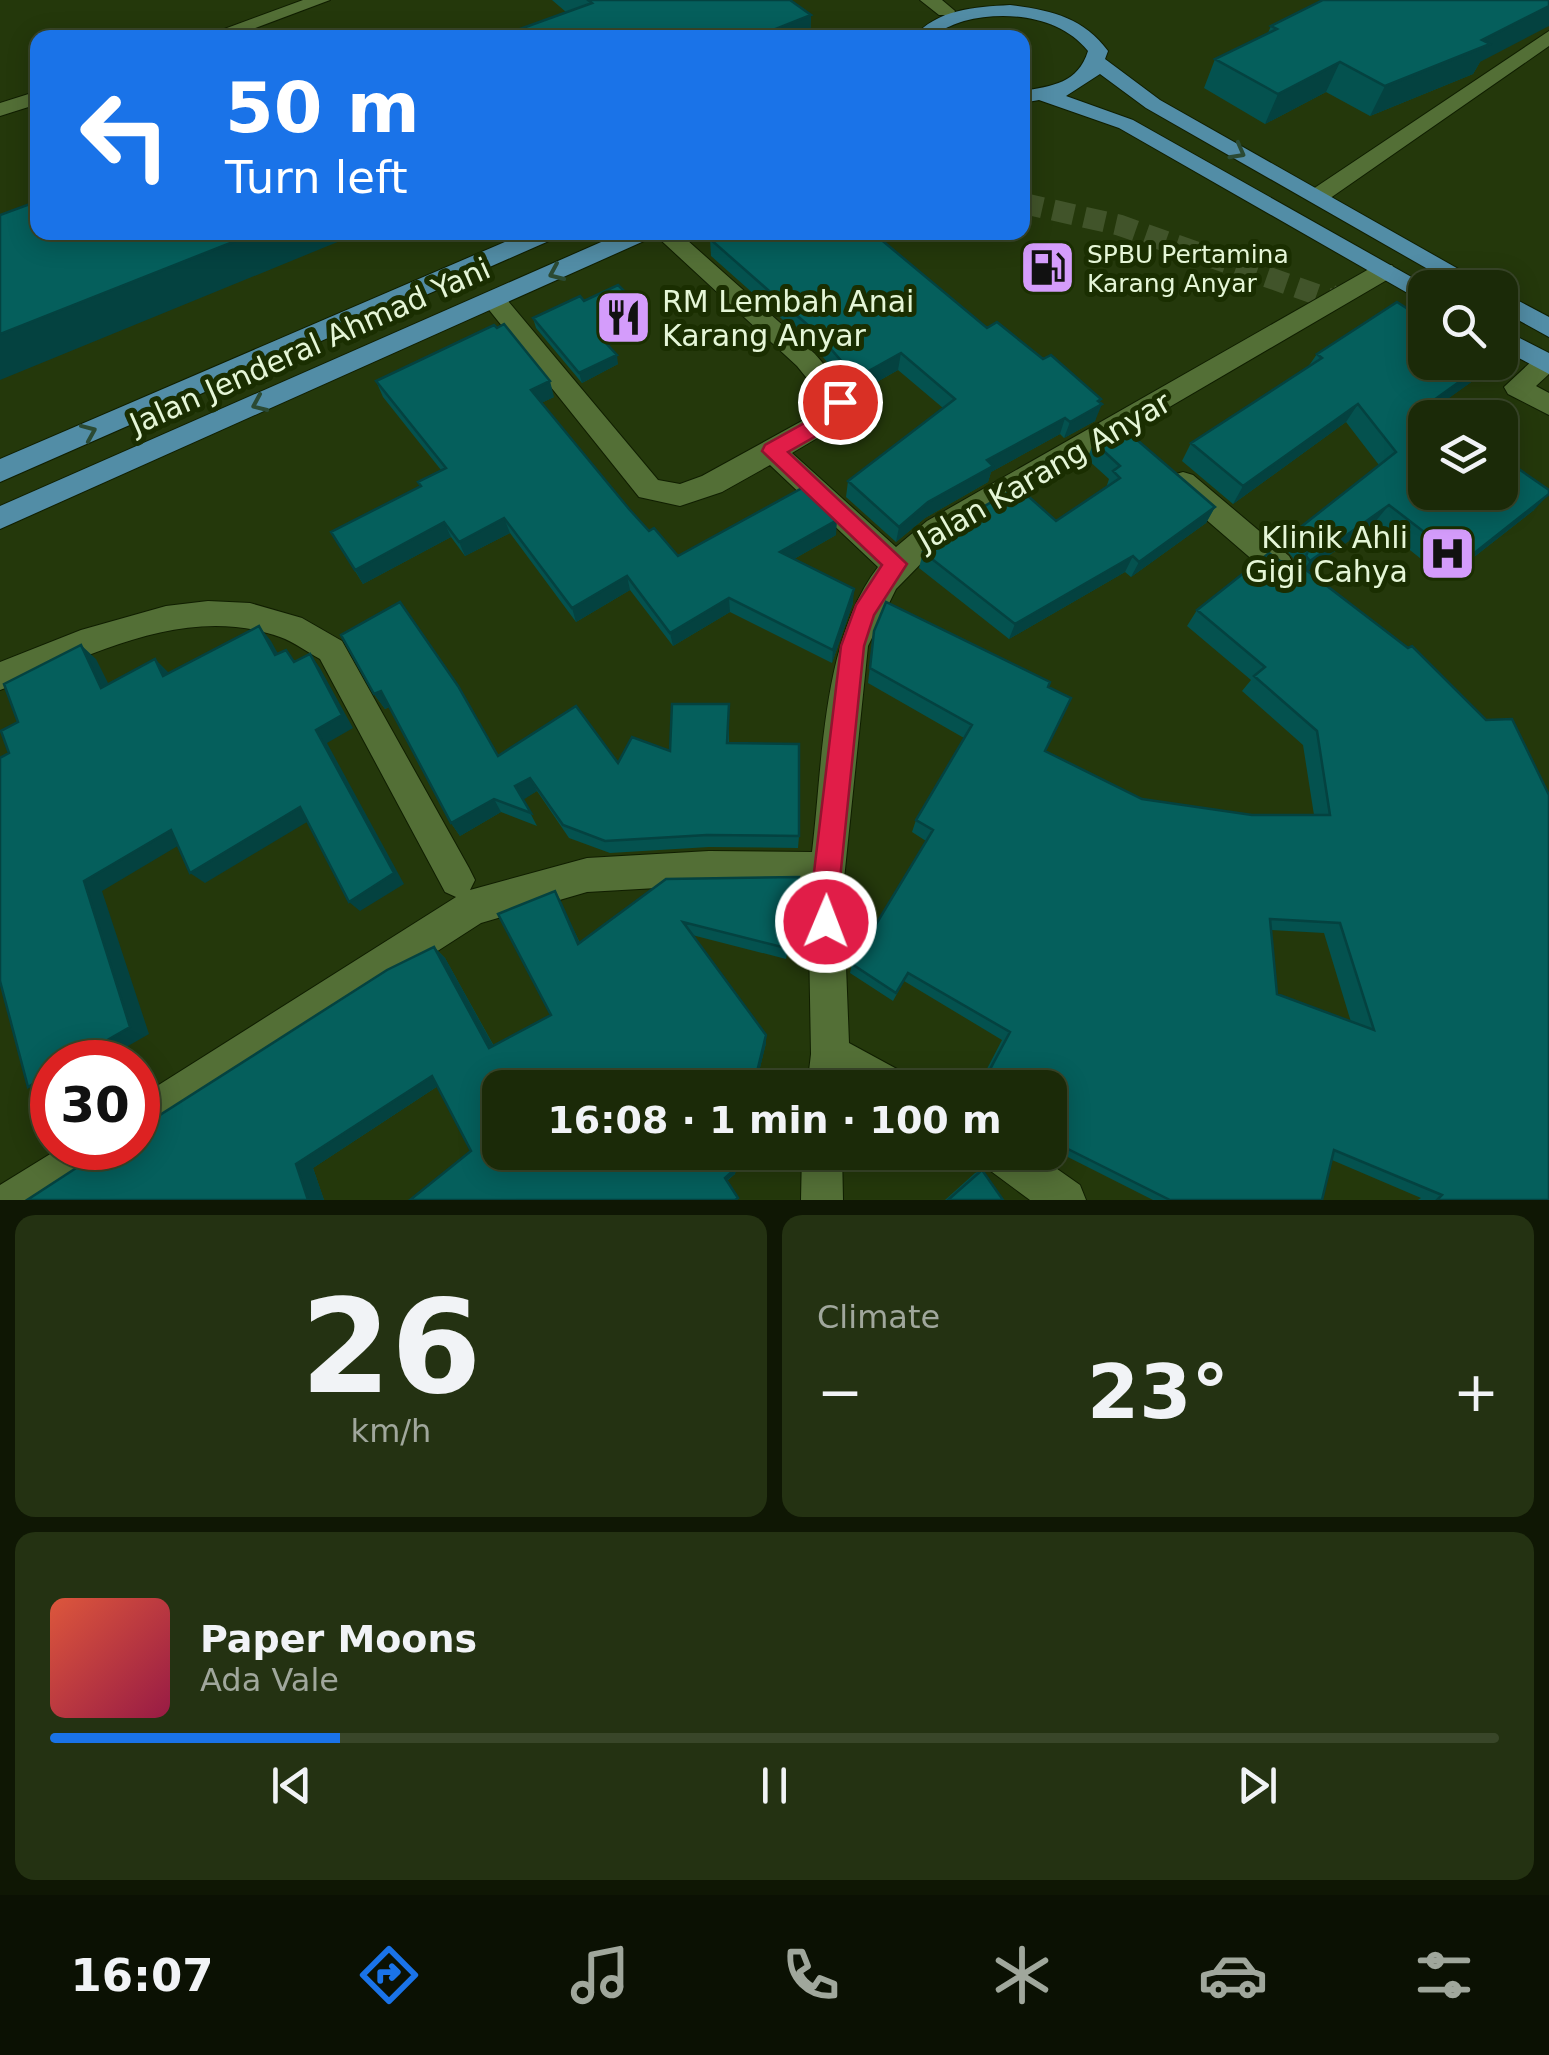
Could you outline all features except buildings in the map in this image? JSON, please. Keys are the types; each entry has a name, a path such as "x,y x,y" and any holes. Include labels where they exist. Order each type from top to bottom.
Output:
{"main road":[{"path":"924,30 937,6 1001,0 1054,10 1076,21 1091,35 1098,50 1098,62 1080,82 1033,96"},
{"path":"1098,62 1152,104 1448,270"},
{"path":"1033,96 1126,124 1408,284"},
{"name":"Jalan Jenderal Ahmad Yani","path":"0,471 532,240"},
{"name":"Jalan Jenderal Ahmad Yani","path":"0,518 627,240"},
{"path":"1518,310 1549,328"},
{"path":"1518,347 1547,364"}],"street":[{"path":"233,30 321,0"},
{"path":"1318,196 1549,37"},
{"path":"0,110 30,100"},
{"path":"494,301 649,489 680,495 712,484 832,417 840,402 806,360 671,240"},
{"name":"Jalan Karang Anyar","path":"828,1070 826,879 853,646 864,612 896,564 938,529 1384,271"},
{"path":"1547,364 1517,386 1549,404"},
{"path":"1116,425 1279,565"},
{"path":"773,451 896,564"},
{"path":"0,676 126,625 169,616 231,614 279,622 306,632 331,650 457,880"},
{"path":"160,1107 472,907 587,875 709,868 826,879"},
{"path":"14,1200 61,1170"},
{"path":"822,1170 822,1200"},
{"path":"1023,1170 1064,1200"}],"tunnel":[{"path":"1030,205 1119,225 1333,300 1329,298"}],"place":[{"name":"SPBU Pertamina Karang Anyar","path":"1048,268"},
{"name":"RM Lembah Anai Karang Anyar","path":"623,318"},
{"name":"Klinik Ahli Gigi Cahya","path":"1447,554"}],"route":[{"path":"826,922 845,694 853,646 864,612 881,580 896,564 773,451 832,417 840,402"}]}
